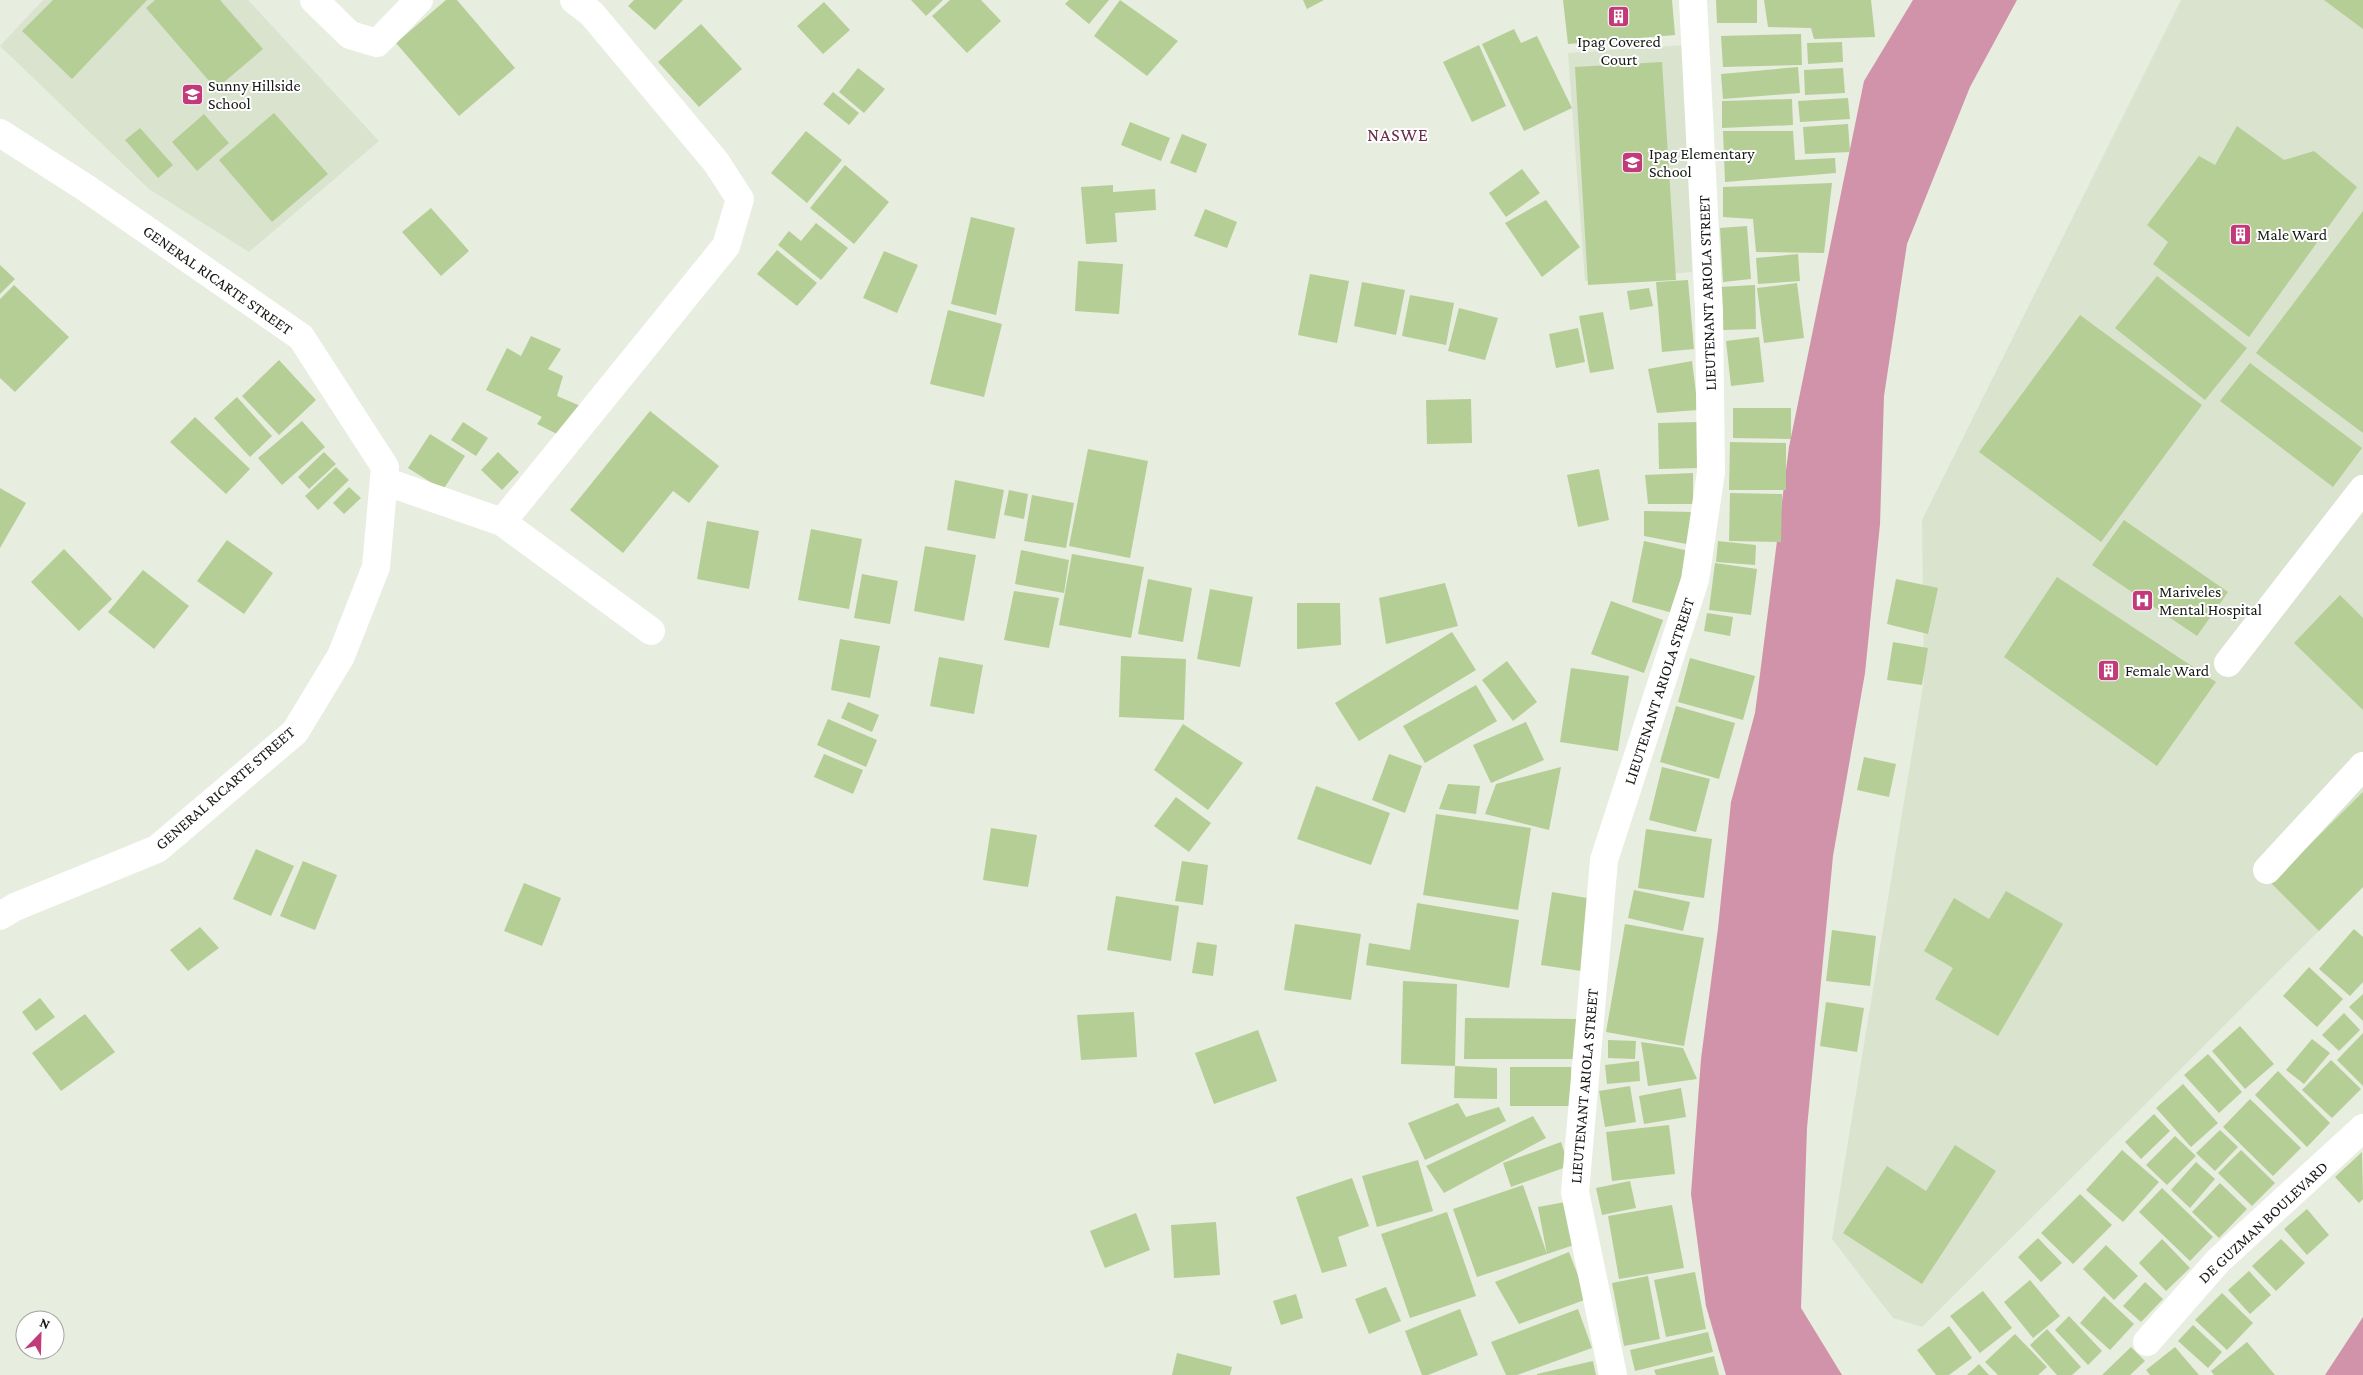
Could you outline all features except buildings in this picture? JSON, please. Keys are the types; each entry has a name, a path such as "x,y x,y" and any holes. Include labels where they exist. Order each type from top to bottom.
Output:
{"street":[{"path":"314,0 350,35 378,43 419,0"},
{"path":"502,522 726,246 740,199 710,154 592,14 574,0"},
{"name":"LIEUTENANT ARIOLA STREET","path":"1612,1375 1574,1192 1604,860 1695,580 1711,472 1709,311 1693,0"},
{"name":"GENERAL RICARTE STREET","path":"0,134 86,188 301,337 385,467 376,568 341,656 295,732 157,849 15,907 0,916"},
{"path":"384,481 502,522 651,631"},
{"path":"2228,663 2363,489"},
{"path":"2267,870 2363,766"},
{"name":"DE GUZMAN BOULEVARD","path":"2147,1342 2218,1261 2363,1128"}],"shaded area":[{"name":"Sunny Hillside School","path":"43,0 248,0 379,141 249,252 149,189 0,46"},
{"path":"1913,0 2017,0 1970,87 1907,244 1884,396 1880,524 1865,673 1833,856 1807,1128 1801,1308 1842,1375 1726,1375 1706,1306 1691,1194 1701,1059 1718,928 1731,802 1755,713 1789,447 1864,81"},
{"name":"Mariveles Mental Hospital","path":"2181,0 2363,0 2363,887 1922,1327 1893,1318 1832,1239 1924,680 1922,520"},
{"name":"Ipag Elementary School","path":"1686,45 1692,272 1585,281 1568,53"},
{"path":"2363,1317 2363,1375 2325,1375"}],"place":[{"name":"Ipag Covered Court","path":"1619,17"},
{"name":"Sunny Hillside School","path":"192,94"},
{"name":"Ipag Elementary School","path":"1633,162"},
{"name":"Male Ward","path":"2241,234"},
{"name":"Mariveles Mental Hospital","path":"2143,600"},
{"name":"Female Ward","path":"2109,670"}],"district":[{"name":"NASWE","path":"1398,135"}]}
